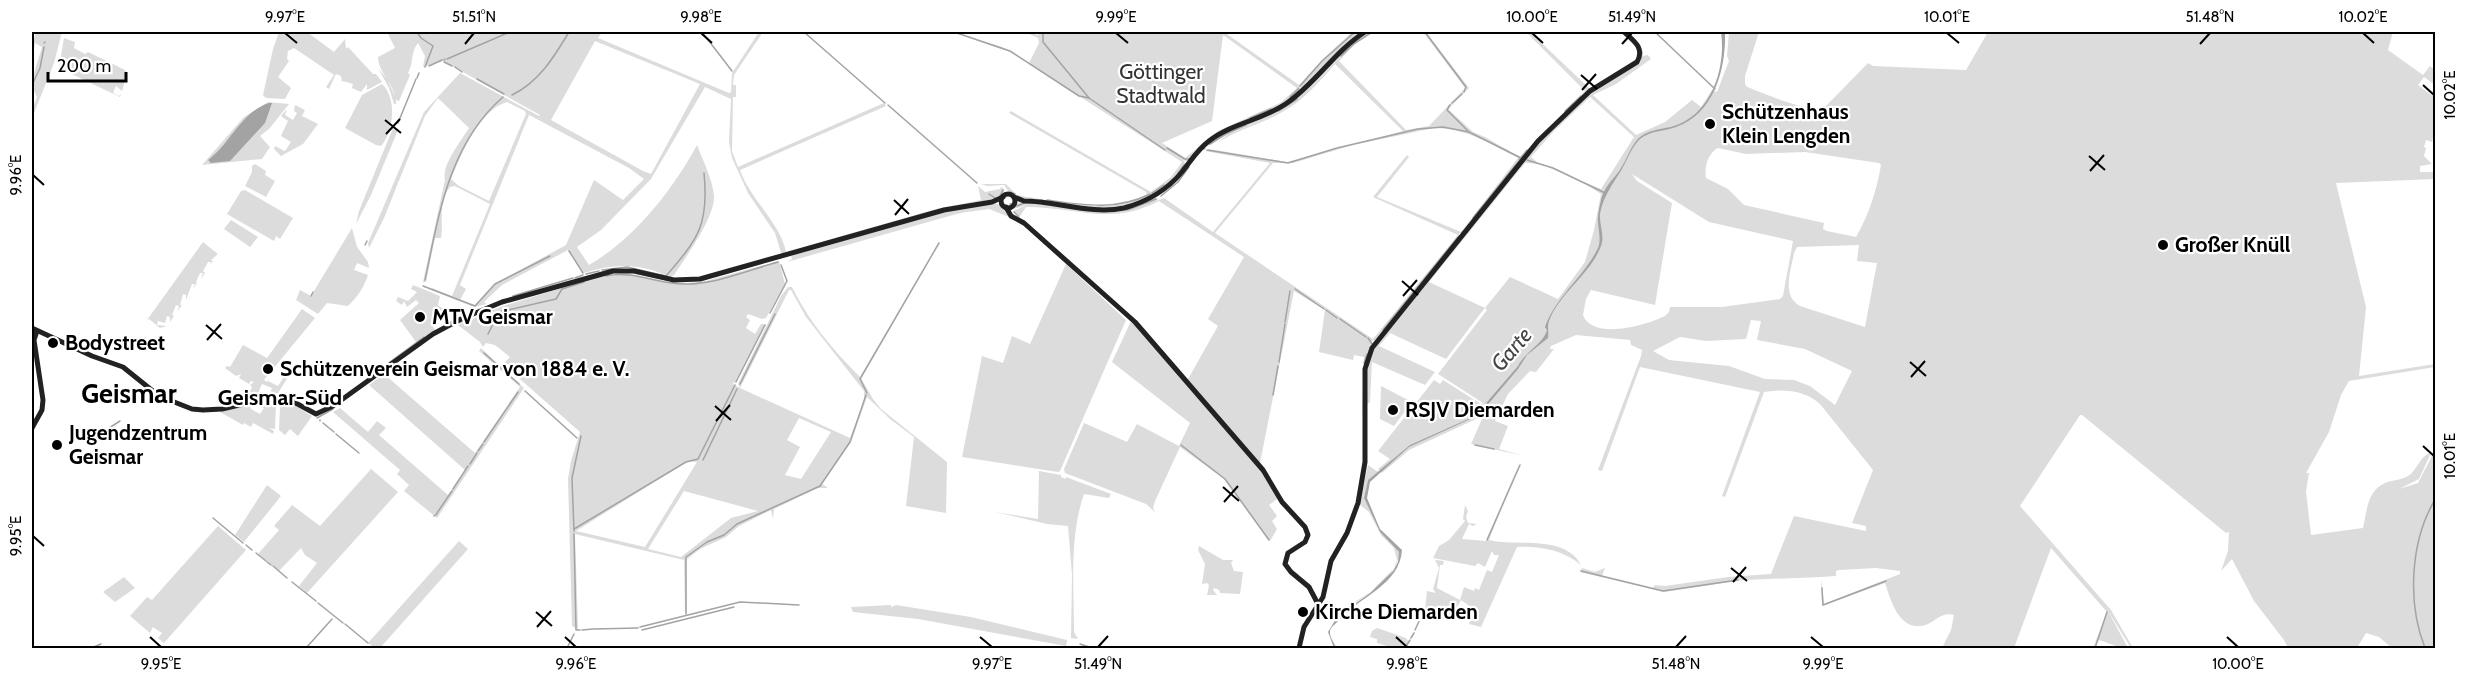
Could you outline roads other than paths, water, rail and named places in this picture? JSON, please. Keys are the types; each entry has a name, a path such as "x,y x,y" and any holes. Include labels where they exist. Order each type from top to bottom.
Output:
{"main road":[{"path":"32,428 42,410 43,400 34,330 123,367 159,396 192,409 235,407 275,397 292,400 314,414 328,409 426,338 489,307 606,272 627,270 675,280 700,279 945,210 992,202 1024,201 1102,210 1121,208 1147,200 1174,180 1202,147 1220,133 1288,103 1333,58 1365,32"},
{"path":"1299,648 1302,633 1325,594 1331,561 1352,522 1359,498 1365,462 1365,369 1372,348 1526,155 1583,96 1636,63 1640,56 1639,46 1624,32"},
{"path":"1008,202 1011,216 1130,317 1254,461 1282,502 1306,528 1308,535 1305,542 1288,553 1285,562 1291,573 1309,587 1318,604"}],"waterway":[{"path":"417,32 421,38 433,46 425,67"},
{"path":"447,59 510,32"},
{"path":"512,95 522,90 538,76 569,32"},
{"path":"702,32 732,71"},
{"path":"804,32 885,103"},
{"path":"954,32 1010,51 1079,96 1089,98 1165,150"},
{"path":"1043,32 1043,42 1089,98"},
{"path":"1300,86 1322,61 1355,32"},
{"path":"1341,56 1372,32"},
{"path":"1425,32 1466,87 1464,92"},
{"path":"1655,32 1715,89"},
{"path":"32,85 40,68 44,47"},
{"path":"429,66 442,60"},
{"path":"444,62 452,66"},
{"path":"455,67 462,72"},
{"path":"417,78 419,73"},
{"path":"398,123 416,79"},
{"path":"477,79 504,94"},
{"path":"1290,97 1299,88"},
{"path":"1452,103 1462,94"},
{"path":"1565,111 1581,96"},
{"path":"425,280 442,205 458,158 470,136 503,97"},
{"path":"1278,111 1297,99"},
{"path":"888,105 977,183"},
{"path":"1450,105 1447,110 1469,132 1521,158"},
{"path":"1250,118 1271,109"},
{"path":"1210,144 1246,125"},
{"path":"1207,150 1288,163 1337,148 1418,129 1443,127 1469,132"},
{"path":"1167,148 1189,159"},
{"path":"1519,160 1527,150"},
{"path":"1527,160 1553,168 1605,193"},
{"path":"1473,218 1518,162"},
{"path":"1178,173 1184,165"},
{"path":"1161,196 1178,182 1189,167"},
{"path":"666,276 687,251 699,229 705,205 704,173"},
{"path":"1152,193 1164,185"},
{"path":"1000,196 1003,190"},
{"path":"1010,192 1015,194"},
{"path":"989,194 995,198"},
{"path":"1047,200 1086,205 1112,205 1150,194"},
{"path":"1127,210 1156,199"},
{"path":"1017,206 1024,203"},
{"path":"1014,212 1018,216"},
{"path":"1383,330 1458,237"},
{"path":"365,245 367,241"},
{"path":"867,393 860,379 939,243"},
{"path":"569,251 583,273"},
{"path":"423,286 475,306 495,284 550,256"},
{"path":"606,276 626,275 673,283 695,284 719,280 778,262"},
{"path":"770,313 787,281 781,265"},
{"path":"602,270 627,267 666,276"},
{"path":"586,274 599,271"},
{"path":"575,278 583,275"},
{"path":"513,296 573,278"},
{"path":"488,334 499,312 556,299 562,289 584,282"},
{"path":"1295,289 1324,309"},
{"path":"1285,322 1290,291"},
{"path":"311,296 313,292"},
{"path":"1326,310 1337,318"},
{"path":"740,384 775,314"},
{"path":"1340,319 1366,337"},
{"path":"458,323 466,320"},
{"path":"1279,362 1285,324"},
{"path":"736,382 765,325"},
{"path":"372,375 424,337"},
{"path":"1368,338 1372,344"},
{"path":"484,353 519,384"},
{"path":"1364,363 1367,354"},
{"path":"1273,395 1278,366"},
{"path":"574,529 686,462 698,459 735,385"},
{"path":"703,460 737,389"},
{"path":"525,391 577,438"},
{"path":"484,442 518,392"},
{"path":"686,614 686,557 707,542 724,535 737,524 820,486 850,442 866,395"},
{"path":"317,418 333,409"},
{"path":"109,428 120,421"},
{"path":"323,423 334,432"},
{"path":"336,434 359,453"},
{"path":"574,531 572,478 581,436"},
{"path":"478,451 483,444"},
{"path":"1181,445 1225,479 1269,540"},
{"path":"1475,445 1494,449"},
{"path":"470,464 477,453"},
{"path":"1487,540 1520,465"},
{"path":"453,489 468,466"},
{"path":"437,513 452,491"},
{"path":"2425,648 2415,611 2414,572 2421,533 2436,498"},
{"path":"213,518 243,543"},
{"path":"574,534 576,630 580,630"},
{"path":"246,545 252,550"},
{"path":"256,553 266,561"},
{"path":"267,562 271,565"},
{"path":"273,566 287,578"},
{"path":"1581,571 1663,591 1738,580"},
{"path":"1822,588 1823,605 1886,581"},
{"path":"292,582 316,601"},
{"path":"640,627 740,602 799,605"},
{"path":"318,603 343,623"},
{"path":"642,630 734,607"},
{"path":"2095,648 2107,612"},
{"path":"306,648 332,619"},
{"path":"1415,630 1420,619"},
{"path":"345,624 368,643"},
{"path":"594,629 638,628"},
{"path":"582,630 593,629"},
{"path":"1411,638 1414,633"},
{"path":"567,648 574,634"},
{"path":"1405,648 1410,640"},
{"path":"91,648 101,644"},
{"path":"1080,644 1092,648"}],"place":[{"name":"Schützenhaus Klein Lengden","path":"1710,124"},
{"name":"Großer Knüll","path":"2163,245"},
{"name":"MTV Geismar","path":"420,317"},
{"name":"Bodystreet","path":"53,343"},
{"name":"Schützenverein Geismar von 1884 e. V.","path":"268,369"},
{"name":"RSJV Diemarden","path":"1393,410"},
{"name":"Jugendzentrum Geismar","path":"57,445"},
{"name":"Kirche Diemarden","path":"1303,612"}],"district":[{"name":"Geismar","path":"129,394"},
{"name":"Geismar-Süd","path":"280,397"}],"park label":[{"name":"Göttinger Stadtwald","path":"1161,84"}],"water label":[{"name":"Garte","path":"1511,349"}]}
